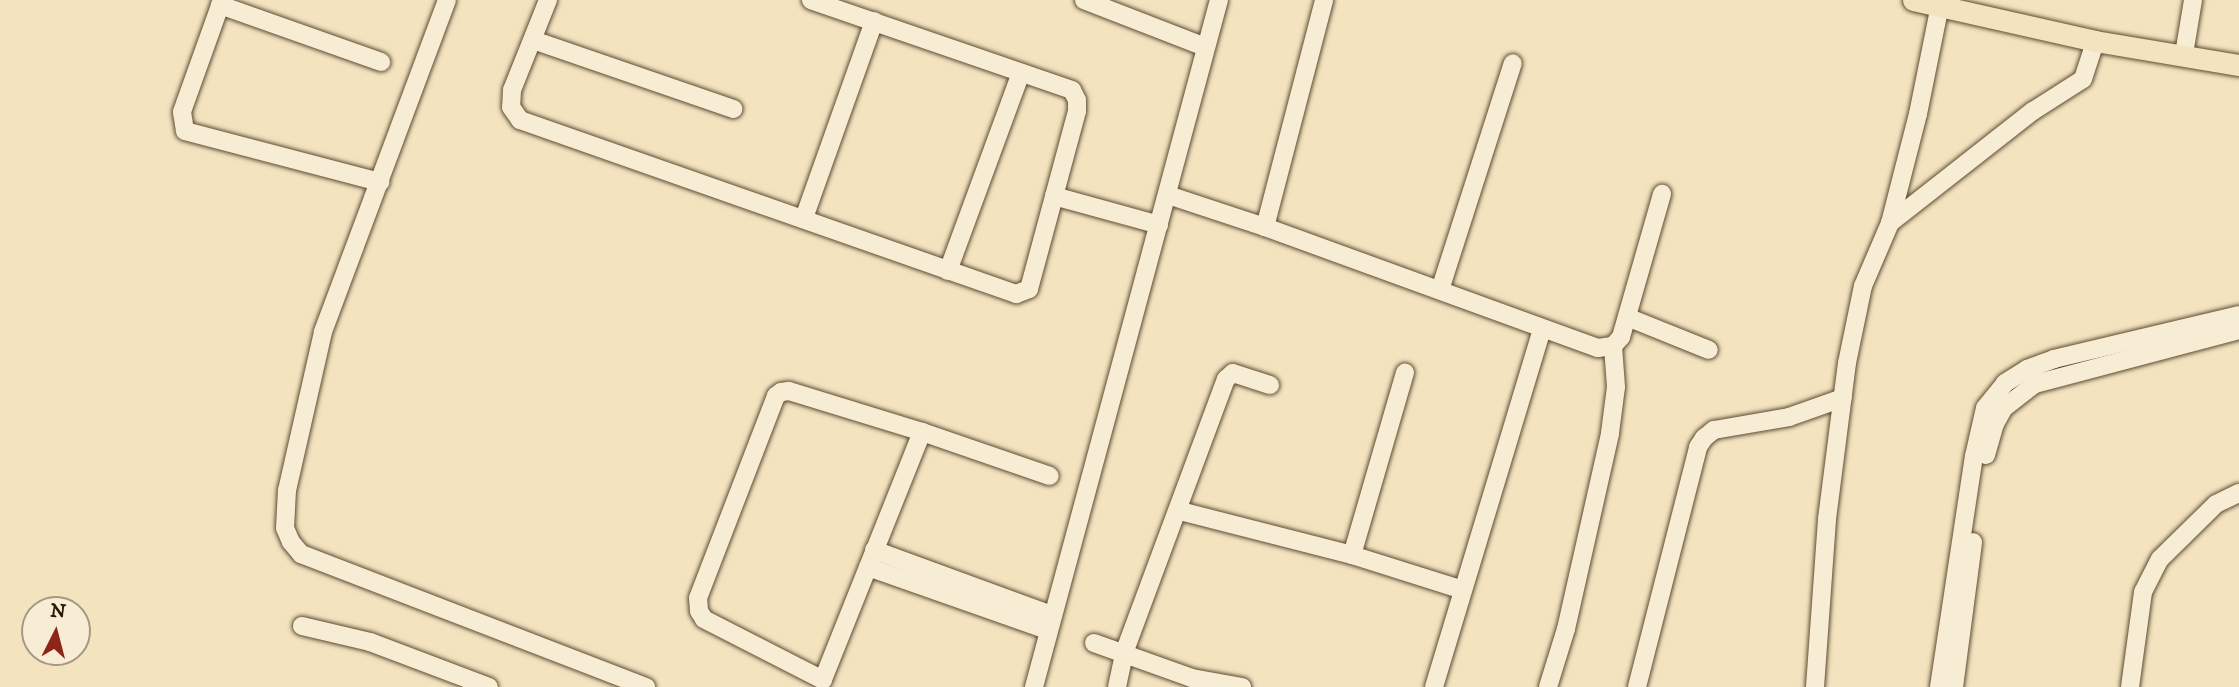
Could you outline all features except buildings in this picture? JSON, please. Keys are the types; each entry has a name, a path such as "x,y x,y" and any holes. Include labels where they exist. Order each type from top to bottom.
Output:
{"main road":[{"path":"1913,0 2095,41 2239,65"}],"street":[{"path":"447,0 323,332 286,490 283,513 291,542 301,554 646,687"},
{"path":"548,0 512,90 511,107 520,120 1016,294 1029,289 1077,100 1072,90 811,0"},
{"path":"1084,0 1205,47"},
{"path":"1034,687 1219,0"},
{"path":"1265,227 1324,0"},
{"path":"2184,54 2193,0"},
{"path":"380,182 185,131 182,111 221,3 381,62"},
{"path":"1815,687 1828,519 1843,398 1863,286 1890,223 1918,114 1941,5"},
{"path":"804,218 874,21"},
{"path":"533,40 733,110"},
{"path":"1890,223 2033,111 2083,79 2095,41"},
{"path":"1440,290 1513,62"},
{"path":"948,271 1021,73"},
{"path":"1548,687 1566,629 1611,433 1616,387 1614,346 1621,337 1662,194"},
{"path":"1168,195 1265,227 1598,348 1614,346"},
{"path":"1054,196 1159,225"},
{"path":"1954,687 1974,456 1985,408 2005,383 2026,369 2054,359 2239,315"},
{"path":"1627,317 1709,350"},
{"path":"1434,687 1542,329"},
{"path":"1939,687 1988,443 2004,408 2035,384 2239,330"},
{"path":"1352,555 1405,373"},
{"path":"1117,687 1124,653 1180,511 1228,374 1270,385"},
{"path":"922,432 871,559 830,683 704,619 698,606 776,396 789,391 922,432 1050,477"},
{"path":"1637,687 1698,447 1704,438 1714,430 1789,417 1843,398"},
{"path":"2130,687 2143,592 2160,559 2216,505 2239,493"},
{"path":"1180,511 1352,555 1463,590"},
{"path":"871,559 1050,623"},
{"path":"302,626 370,642 489,687"},
{"path":"1094,643 1192,678 1242,687"}]}
